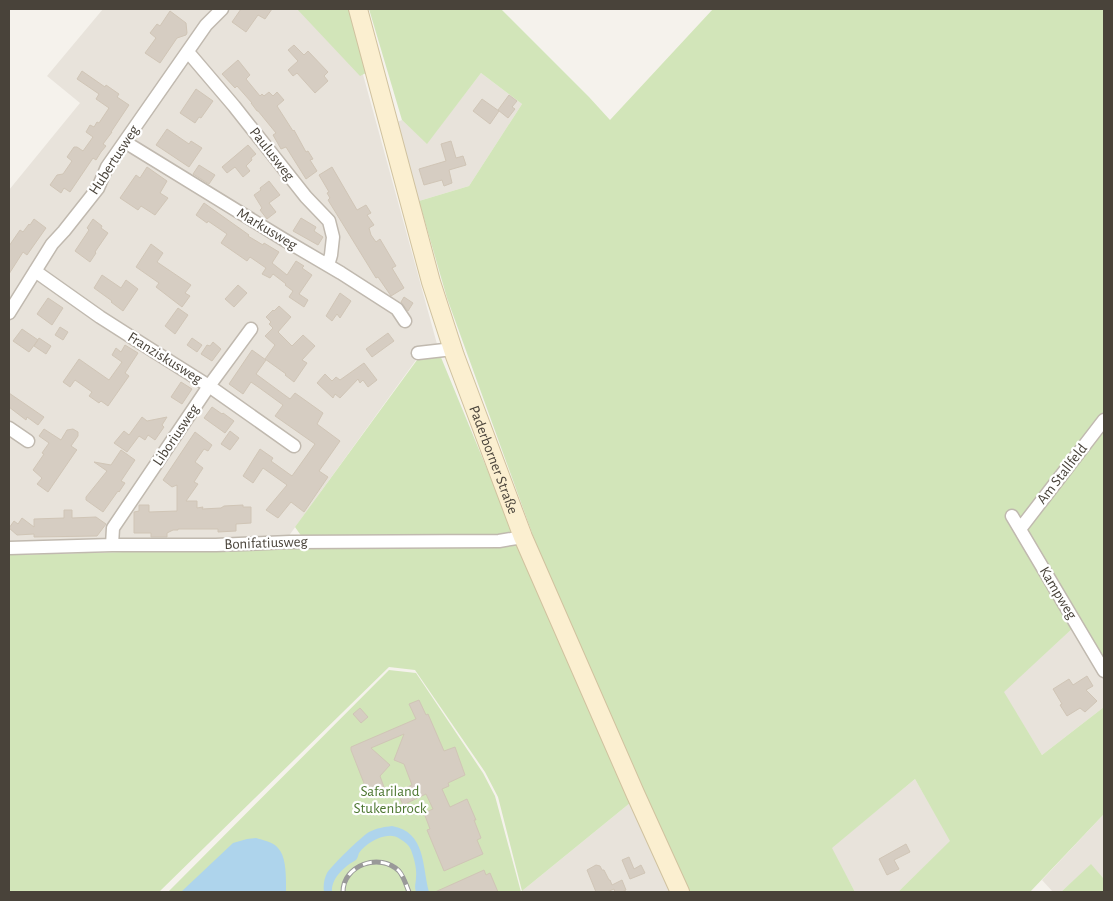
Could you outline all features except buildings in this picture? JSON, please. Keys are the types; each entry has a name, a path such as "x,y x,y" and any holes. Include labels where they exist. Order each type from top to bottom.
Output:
{"main road":[{"name":"Paderborner Straße","path":"358,9 431,282 453,350 523,537 634,793 680,892"}],"street":[{"name":"Hubertusweg","path":"9,313 52,244 98,188 108,167 206,25 222,9"},
{"name":"Paulusweg","path":"188,52 234,106 306,197 329,222 333,237 328,265"},
{"name":"Markusweg","path":"126,142 397,309 405,321"},
{"name":"Franziskusweg","path":"35,270 100,317 209,386 294,446"},
{"name":"Liboriusweg","path":"112,546 113,528 209,386 251,329"},
{"path":"418,353 453,350"},
{"name":"Am Stallfeld","path":"1020,530 1104,420"},
{"path":"9,428 28,441"},
{"name":"Kampweg","path":"1012,516 1104,671"},
{"name":"Bonifatiusweg","path":"9,548 290,542 499,541 523,537"}],"shaded area":[{"path":"103,9 345,9 440,355 416,360 288,537 9,545 9,190 80,103 47,76"},
{"path":"481,73 522,104 469,186 419,201 397,122 402,120 427,143"},
{"path":"1074,627 1104,677 1104,707 1042,755 1003,692"},
{"path":"915,779 951,841 898,892 855,892 831,848"},
{"path":"630,803 670,892 522,892 522,891"},
{"path":"1104,814 1104,879 1091,865 1061,892 1053,892 1042,880"}],"green space":[{"path":"297,9 349,9 366,73 360,76"},
{"path":"369,9 501,9 610,120 713,9 1104,9 1104,677 1074,627 1004,692 1042,755 1104,707 1104,814 1030,892 898,892 950,841 915,779 832,848 855,892 690,892 643,794 536,544 447,298 419,201 469,186 522,104 481,73 427,144 402,120"},
{"path":"440,355 513,532 630,803 522,891 498,797 485,772 415,670 389,667 159,892 9,892 9,555 309,547 295,527 417,360"},
{"name":"Safariland Stukenbrock","path":"389,670 416,673 483,773 495,796 521,892 168,892"},
{"path":"1091,864 1104,879 1104,892 1061,892"}],"water":[{"path":"392,826 403,829 417,843 421,852 429,892 416,892 416,867 411,850 402,840 390,836 378,838 367,845 359,853 356,860 343,869 336,877 332,892 324,892 324,882 327,873 347,851 369,832"},
{"path":"256,838 274,844 281,852 285,869 286,892 181,892 233,843"}],"railway":[{"path":"343,892 349,875 356,868 373,862 391,865 399,871 404,878 409,892"}]}
